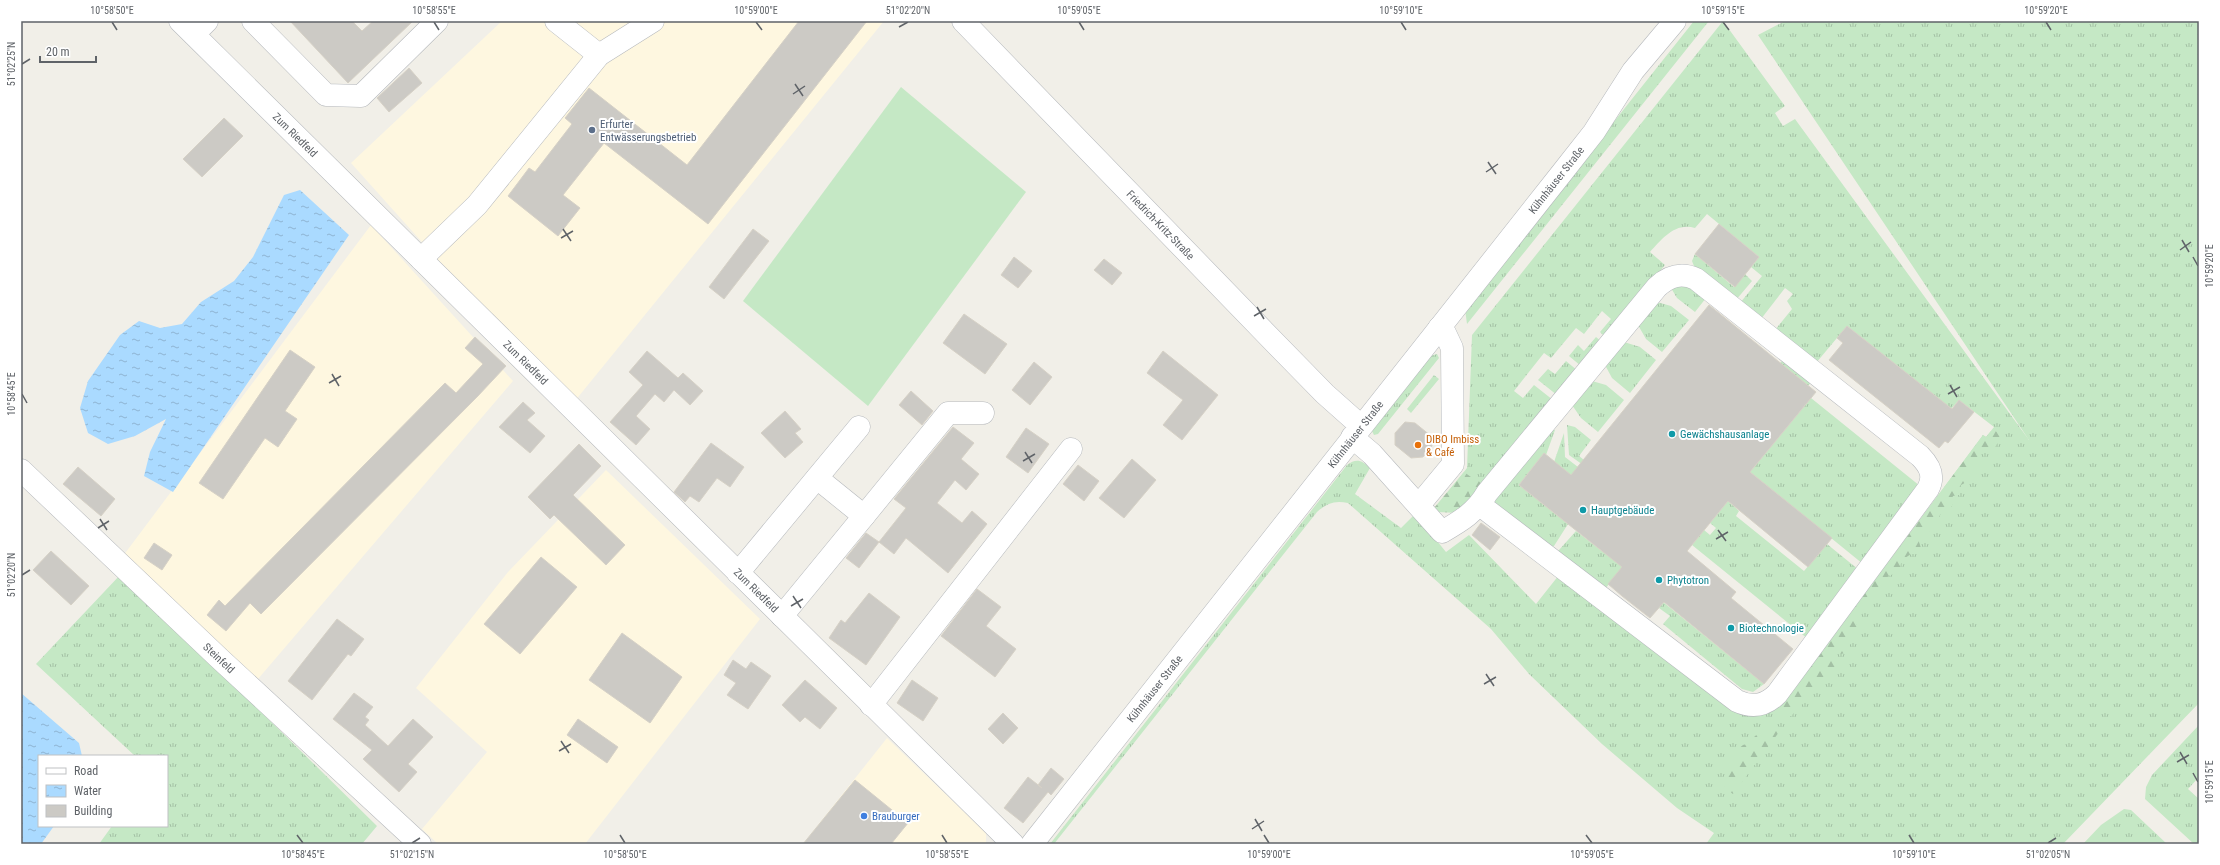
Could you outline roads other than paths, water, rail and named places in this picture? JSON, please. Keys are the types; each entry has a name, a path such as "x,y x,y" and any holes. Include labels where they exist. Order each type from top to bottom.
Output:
{"street":[{"path":"253,21 326,96 361,96 437,21"},
{"path":"556,21 599,55"},
{"path":"421,259 477,205 599,55 653,21"},
{"name":"Friedrich-Kritz-Straße","path":"963,21 1314,383 1357,431 1372,454 1442,532 1468,516 1480,505"},
{"name":"Kühnhäuser Straße","path":"1032,844 1594,132 1632,71 1675,21"},
{"name":"Zum Riedfeld","path":"197,36 738,574 1013,844"},
{"path":"1677,275 1696,279 1920,456 1930,469 1932,476 1928,489 1777,694 1766,702 1752,706 1737,702 1480,505 1487,493 1657,287 1663,282 1677,275"},
{"path":"1419,505 1453,464 1452,348 1445,333 1439,328"},
{"path":"782,616 948,413 983,413"},
{"path":"738,574 859,427"},
{"path":"871,705 1071,449"},
{"name":"Steinfeld","path":"21,470 220,659 420,844"},
{"path":"817,478 864,516"}],"water":[{"path":"300,190 349,235 173,492 144,476 150,452 166,419 135,436 108,444 88,433 80,408 88,381 120,335 139,321 160,328 182,324 201,302 234,281 253,257 284,195"},
{"path":"21,693 79,743 82,755 38,755 38,827 53,827 41,844 21,844"}],"place":[{"name":"Erfurter Entwässerungsbetrieb","path":"592,130"},
{"name":"Gewächshausanlage","path":"1672,434"},
{"name":"DIBO Imbiss & Café","path":"1418,445"},
{"name":"Hauptgebäude","path":"1583,510"},
{"name":"Phytotron","path":"1659,580"},
{"name":"Biotechnologie","path":"1731,628"},
{"name":"Brauburger","path":"864,816"}]}
